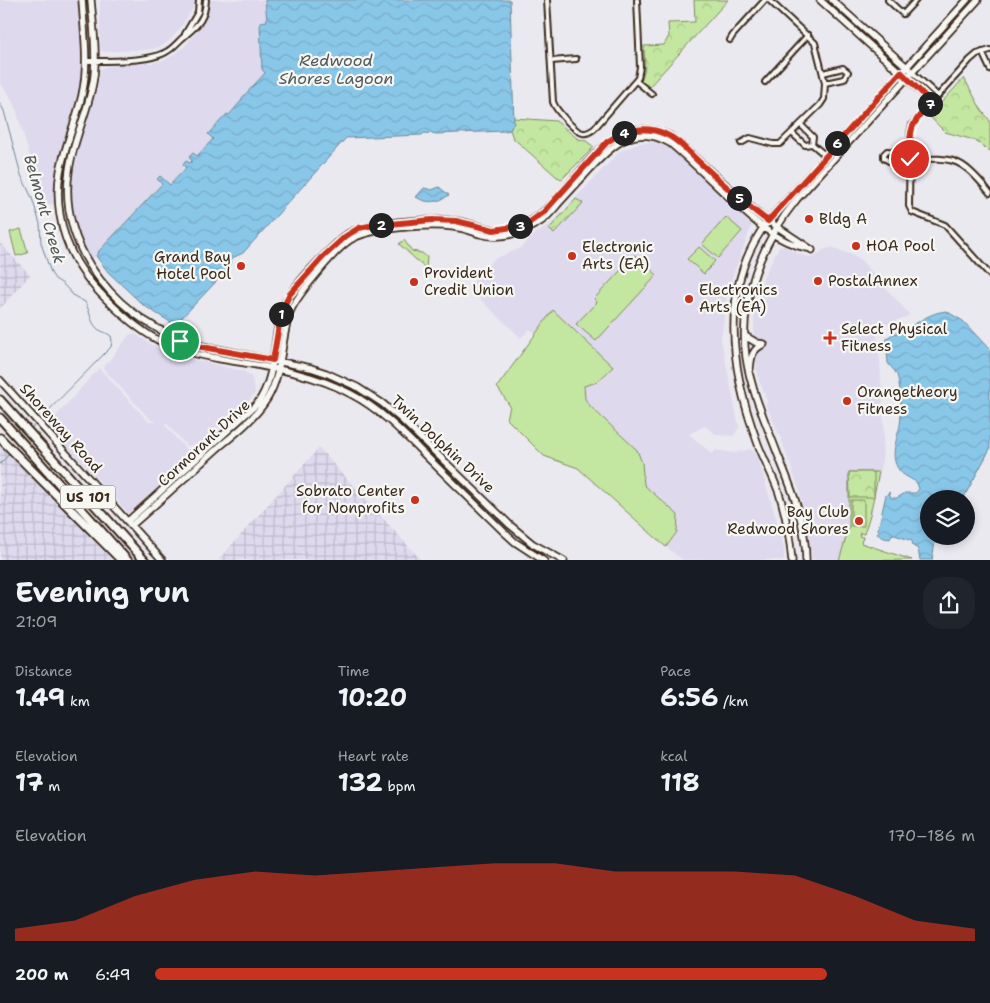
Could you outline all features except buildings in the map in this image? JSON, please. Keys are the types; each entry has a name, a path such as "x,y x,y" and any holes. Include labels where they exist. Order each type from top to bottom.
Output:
{"highway":[{"name":"US 101","path":"0,400 145,560"},
{"name":"US 101","path":"0,418 128,560"},
{"path":"0,438 122,560"}],"main road":[{"name":"Twin Dolphin Drive","path":"82,0 86,62 81,98 62,157 58,183 60,217 64,233 77,263 100,294 147,334 162,342 197,354 294,372 352,394 378,411 396,426 515,542 544,560"},
{"name":"Twin Dolphin Drive","path":"91,0 95,61 90,100 71,159 67,182 67,200 73,231 85,258 107,288 152,326 166,334 197,346 276,361 326,373 370,394 402,420 510,525 533,544 564,560"},
{"path":"820,0 907,79"},
{"path":"832,0 913,73"},
{"path":"792,560 788,529 778,493 758,444 741,393 734,350 734,319 741,276 754,241 763,227 967,0"},
{"path":"806,560 806,544 802,521 792,490 756,399 746,358 746,318 759,263 775,230 799,197 978,0"},
{"path":"276,361 281,314 289,295 330,250 346,236 359,228 369,226 432,220 456,221 494,230 519,226 530,222 544,212 607,142 628,132 649,130 670,136 738,197 768,221 775,230"},
{"path":"276,361 295,300 341,247 351,240 369,232 432,226 455,227 485,235 502,236 523,231 544,219 610,148 631,137 651,136 670,143 744,213 763,227 775,230 810,249"},
{"path":"745,336 764,344 752,353 749,374"},
{"name":"Cormorant Drive","path":"130,523 256,404 275,369 276,361"},
{"name":"Shoreway Road","path":"0,380 163,560"}],"street":[{"path":"86,62 156,56 176,45 184,36 198,12 199,0"},
{"path":"184,36 196,28 200,22 206,0"},
{"path":"547,0 552,96 555,107 578,130 586,133 592,130 636,81 640,67 637,0"},
{"path":"730,40 765,0"},
{"path":"741,143 747,138 751,138 779,145 793,134 824,99 825,84 816,46 808,35 769,0"},
{"path":"888,0 903,14 916,0"},
{"path":"765,82 808,35"},
{"path":"990,50 982,52 970,60 912,125 910,133 910,210 945,225 990,275"},
{"path":"982,52 990,69"},
{"path":"550,61 576,59"},
{"path":"823,73 843,68 848,72 844,79 825,84"},
{"path":"913,73 938,96"},
{"path":"907,79 931,102"},
{"path":"636,81 652,94"},
{"path":"801,125 813,137 812,144"},
{"path":"793,134 806,145 812,144"},
{"path":"812,144 826,156"},
{"path":"910,159 893,151 887,151 884,154 884,158 889,162 910,159 957,162 970,170 990,193"}],"shaded area":[{"path":"0,0 80,0 83,47 82,85 61,151 55,192 56,204 47,204 28,151 16,109 9,94 0,84"},
{"path":"100,0 195,0 192,10 180,28 162,46 152,49 104,52 101,50 100,44"},
{"path":"209,0 265,0 267,21 260,22 265,73 228,115 208,134 213,139 197,156 193,154 192,161 190,163 187,161 187,168 170,185 160,176 162,184 90,262 76,235 69,199 79,143 98,88 100,70 107,66 151,63 165,60 175,54 184,47 199,29 205,19"},
{"path":"656,142 671,148 752,225 728,288 721,339 739,427 734,436 717,435 705,426 689,434 712,454 716,450 734,453 750,449 757,454 784,549 784,560 683,560 666,547 677,533 678,515 644,485 637,450 591,407 585,399 584,386 597,382 613,368 576,359 529,329 521,338 468,288 494,259 519,249 535,234 551,224 620,151 640,143"},
{"path":"0,243 30,275 0,309"},
{"path":"784,246 801,255 813,258 823,250 832,247 859,258 910,315 876,329 880,360 884,429 882,461 879,472 849,472 849,527 839,560 813,560 812,558 799,489 781,439 766,405 767,401 759,380 754,355 754,317 762,280 779,247"},
{"path":"130,334 135,334 157,348 174,355 243,371 251,376 255,393 245,405 201,443 187,446 167,424 164,424 191,457 128,513 48,425 99,368 149,422 157,422 151,420 146,415 103,368"},
{"path":"0,446 112,560 0,560"},
{"path":"319,448 421,560 218,560"}],"green space":[{"path":"694,0 728,0 649,87 641,81 645,68 644,46 664,45 669,36 668,23 695,22"},
{"path":"964,78 990,121 990,151 974,140 945,132 929,116"},
{"path":"514,118 556,121 578,139 585,140 594,147 562,179 557,177 513,138 510,130"},
{"path":"576,199 583,203 554,234 549,229"},
{"path":"726,217 742,231 718,258 702,244"},
{"path":"21,229 28,253 16,256 10,232"},
{"path":"404,240 412,251 422,253 427,257 426,269 399,244"},
{"path":"699,247 715,261 704,274 687,259"},
{"path":"635,255 657,275 596,341 576,324 597,302 594,299"},
{"path":"553,310 613,367 597,382 584,386 585,399 591,407 637,450 642,463 644,485 678,515 677,532 666,547 578,468 544,456 507,419 510,406 497,387"},
{"name":"Bay Club Redwood Shores","path":"849,472 879,472 870,515 864,534 860,533 859,536 863,537 861,543 912,560 839,560 849,527"},
{"path":"849,472 874,472 874,497 850,497"},
{"path":"851,500 864,500 864,526 851,526"}],"water":[{"name":"Redwood Shores Lagoon","path":"265,0 510,0 514,123 510,130 505,131 424,133 422,135 346,138 243,253 232,258 228,269 175,325 143,305 108,272 96,256 162,184 157,179 160,176 170,185 186,168 183,165 186,161 190,163 192,161 189,157 193,153 197,156 213,139 208,134 227,114 229,115 265,73 262,69 260,22 267,21"},
{"path":"439,187 449,195 441,200 432,202 416,197 424,188 432,190"},
{"path":"946,311 963,321 990,350 990,449 968,490 920,490 920,545 934,545 932,560 920,560 918,549 913,546 912,541 892,534 890,539 877,534 886,495 889,492 891,498 897,498 905,493 916,493 919,489 917,483 901,472 896,465 894,454 901,420 901,400 897,375 888,363 886,341 888,337 935,314"}],"waterway":[{"name":"Belmont Creek","path":"0,103 4,111 21,175 32,198 40,224 41,243 51,273 74,296 85,302 95,325 99,330 111,336 112,341 111,347 39,420"},
{"name":"Belmont Creek","path":"30,430 36,423"},
{"name":"Belmont Creek","path":"0,464 10,453"}],"place":[{"name":"Bldg A","path":"809,219"},
{"name":"HOA Pool","path":"856,246"},
{"name":"Electronic Arts (EA)","path":"572,256"},
{"name":"Grand Bay Hotel Pool","path":"241,266"},
{"name":"PostalAnnex","path":"818,281"},
{"name":"Provident Credit Union","path":"414,282"},
{"name":"Electronics Arts (EA)","path":"689,299"},
{"name":"Select Physical Fitness","path":"830,338"},
{"name":"Orangetheory Fitness","path":"847,401"},
{"name":"Sobrato Center for Nonprofits","path":"415,500"},
{"name":"Bay Club Redwood Shores","path":"859,521"}],"route":[{"path":"180,341 273,360 281,314 289,295 323,257 353,231 369,226 432,220 456,221 494,230 510,229 519,226 530,222 544,212 607,142 614,137 631,131 652,130 670,136 738,197 768,221 901,72 931,102 912,125 910,133 910,159"}]}
